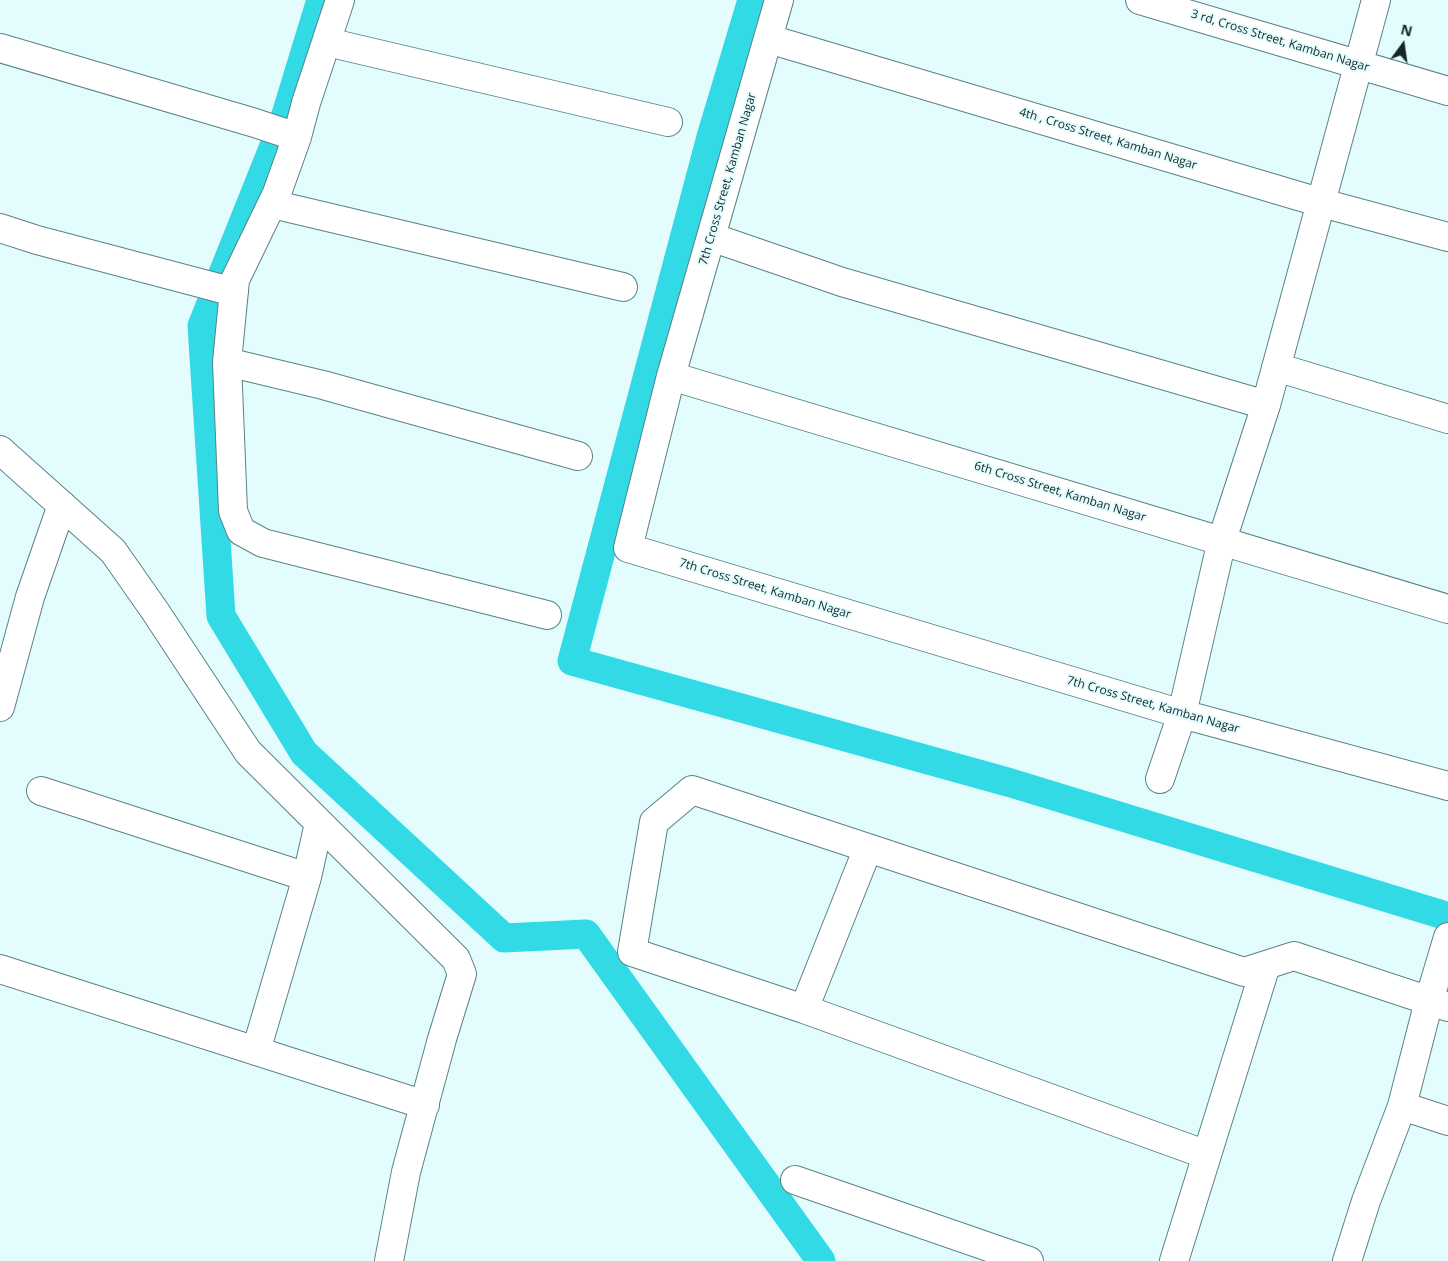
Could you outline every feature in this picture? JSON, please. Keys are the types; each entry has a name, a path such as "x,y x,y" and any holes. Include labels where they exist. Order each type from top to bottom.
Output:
{"street":[{"path":"340,0 297,137 272,204 235,280 227,362 233,511 241,531 263,543 547,615"},
{"name":"7th Cross Street, Kamban Nagar","path":"779,0 671,376 628,548 1182,714 1448,786"},
{"name":"3 rd, Cross Street, Kamban Nagar","path":"1140,0 1448,91"},
{"path":"1160,779 1182,714 1222,540 1266,405 1376,0"},
{"name":"4th , Cross Street, Kamban Nagar","path":"769,39 1322,203 1448,237"},
{"path":"327,42 668,122"},
{"path":"0,48 297,137"},
{"path":"272,204 623,287"},
{"path":"0,228 186,281 234,292"},
{"path":"711,237 842,282 1266,405"},
{"path":"227,362 323,385 578,456"},
{"path":"1276,367 1448,419"},
{"name":"6th Cross Street, Kamban Nagar","path":"671,376 1448,608"},
{"path":"0,450 113,550 248,752 456,959 462,974 406,1172 389,1261"},
{"path":"0,707 30,597 62,505"},
{"path":"1207,1155 804,1009 632,952 654,822 692,790 1244,972 1294,956 1438,1004"},
{"path":"40,791 307,877"},
{"path":"256,1051 307,877 319,823"},
{"path":"804,1009 868,848"},
{"path":"1347,1261 1366,1201 1438,1004 1448,937"},
{"path":"1174,1261 1266,965"},
{"path":"0,969 425,1104"},
{"path":"1402,1106 1448,1121"},
{"path":"795,1180 1029,1261"}],"waterway":[{"path":"321,0 284,121 202,326 221,616 304,753 504,938 586,934 821,1261"},
{"path":"752,0 711,137 572,661 1011,783 1440,914"}]}
